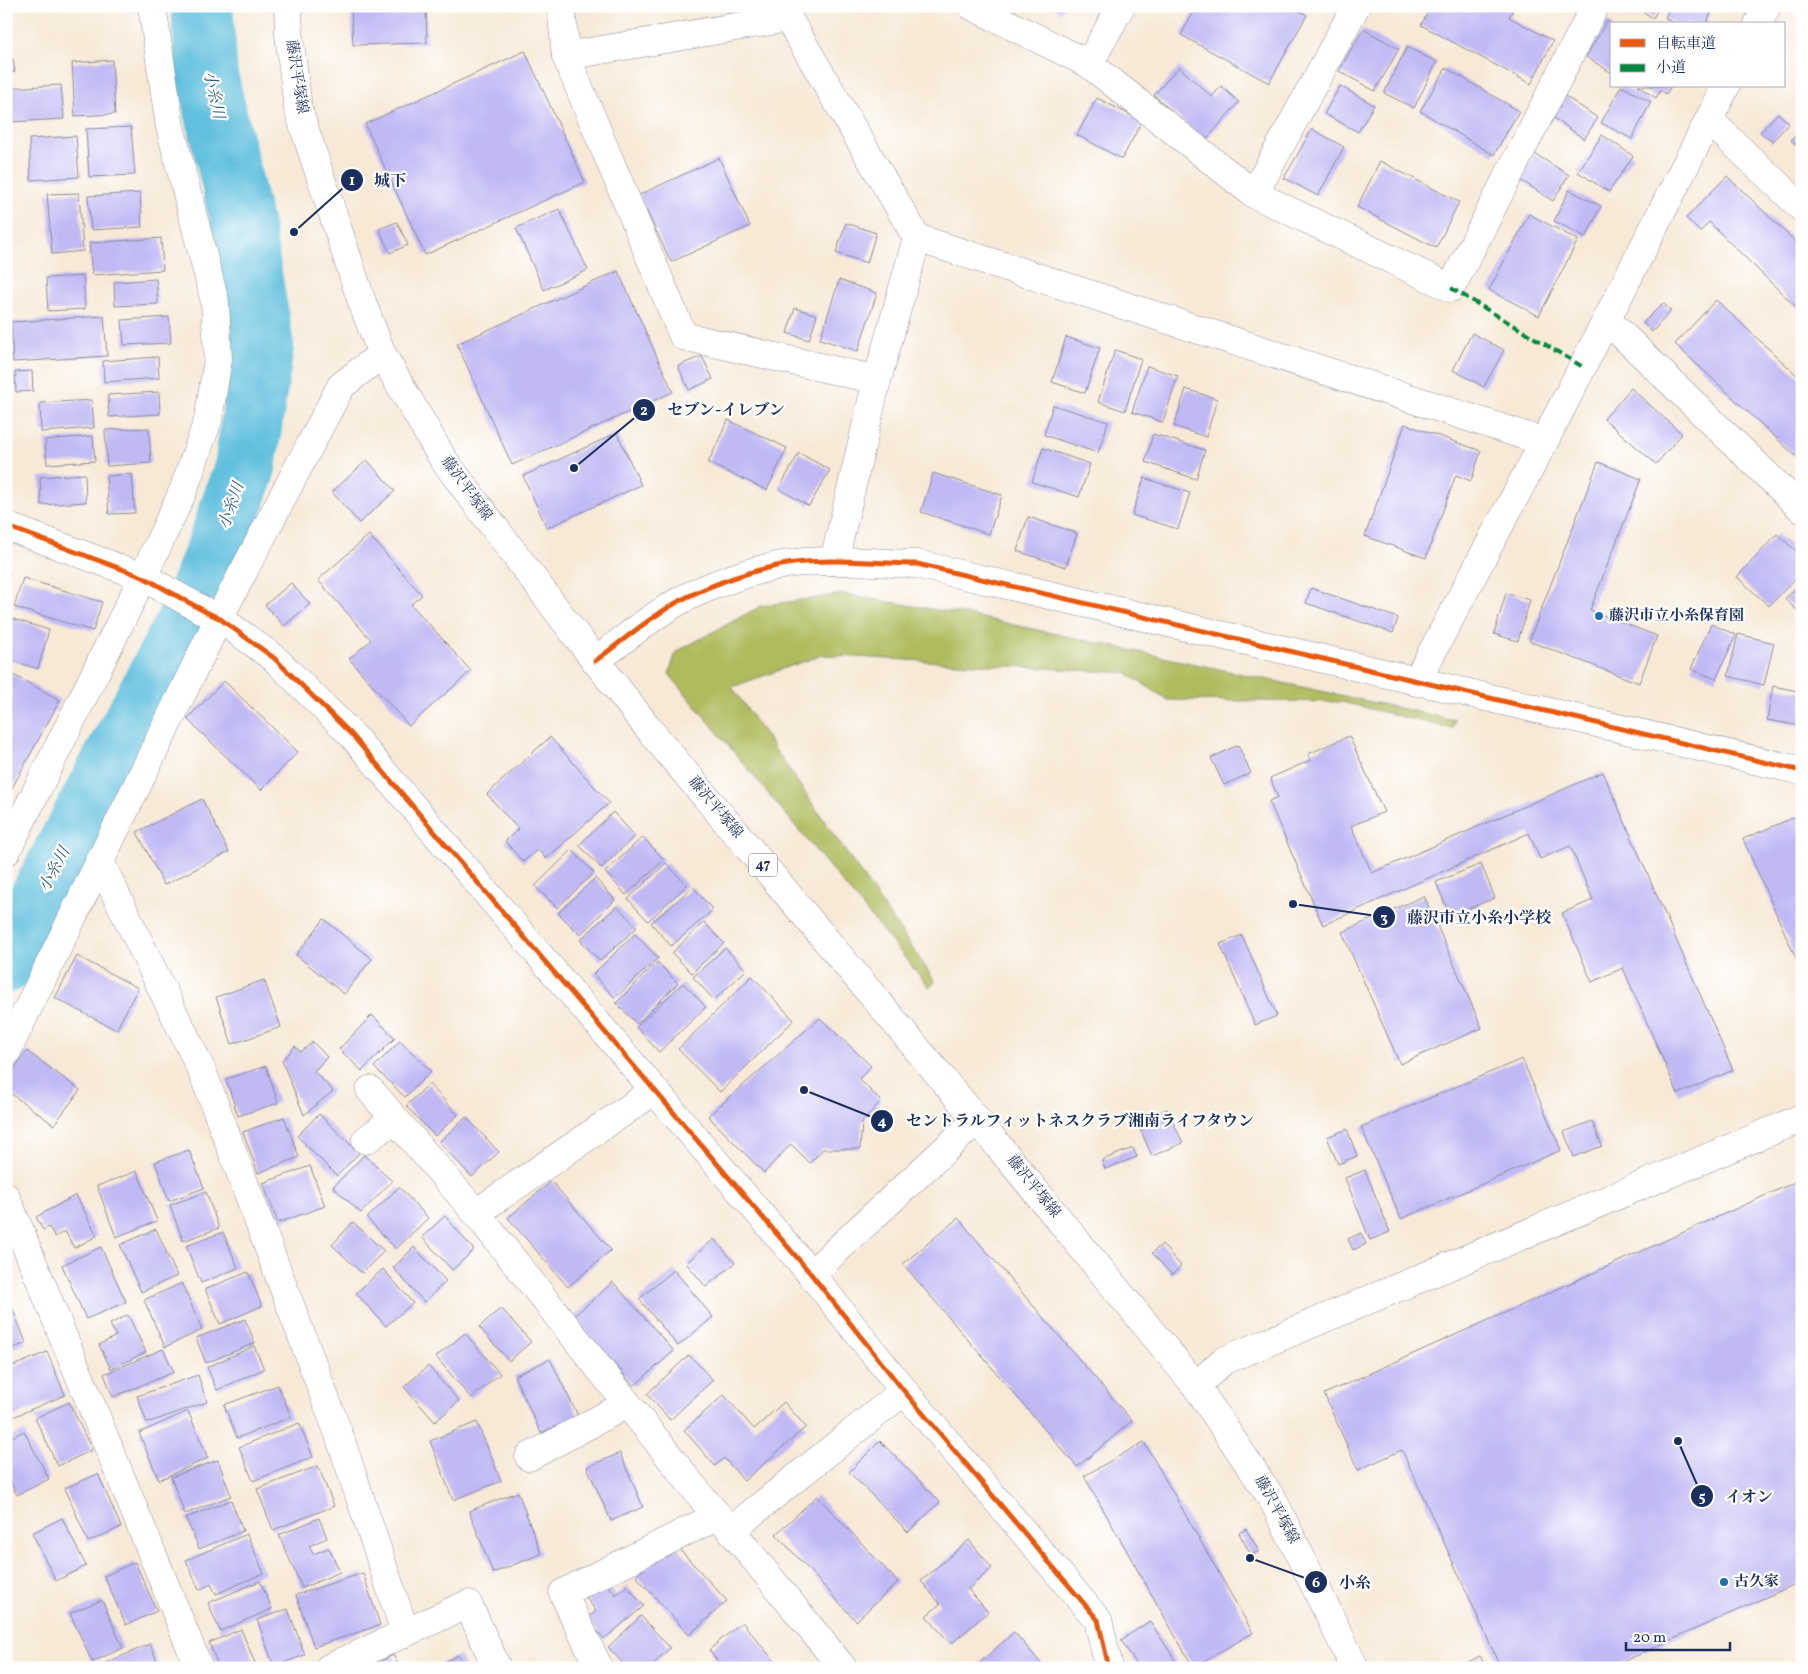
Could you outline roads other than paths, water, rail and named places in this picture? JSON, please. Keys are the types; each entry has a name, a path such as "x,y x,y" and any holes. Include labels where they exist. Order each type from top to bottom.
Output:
{"street":[{"path":"6,852 155,583 208,420 218,359 215,302 170,127 152,6"},
{"name":"藤沢平塚線","path":"288,6 289,34 298,109 363,305 382,354 442,459 652,733 977,1120 1196,1386 1273,1500 1355,1668"},
{"path":"561,6 566,56 683,336 877,380"},
{"path":"972,6 1089,64 1254,194 1451,288 1596,6"},
{"path":"1089,64 1121,6"},
{"path":"1254,194 1356,6"},
{"path":"1759,22 1767,6"},
{"path":"566,56 788,12 917,238 1544,442"},
{"path":"1416,682 1544,442 1725,88"},
{"path":"1709,120 1802,208"},
{"path":"834,561 877,380 917,238"},
{"path":"1607,320 1802,509"},
{"path":"8,1045 100,860 212,615 340,386 382,354"},
{"path":"6,526 155,583 212,615 274,658 352,734 811,1274 904,1391 1098,1620 1109,1668"},
{"path":"595,661 689,596 740,576 787,564 834,561 917,564 1802,771"},
{"path":"100,860 202,1071 338,1432 405,1632"},
{"path":"370,1090 476,1213 627,1404 843,1668"},
{"path":"476,1213 654,1091"},
{"path":"1196,1386 1223,1361 1802,1118"},
{"path":"366,1140 394,1119"},
{"path":"811,1274 977,1120"},
{"path":"6,1196 198,1668"},
{"path":"599,1668 563,1593 724,1523 904,1391"},
{"path":"529,1457 627,1404"},
{"path":"329,1668 468,1604 497,1668"}],"waterway":[{"name":"小糸川","path":"6,962 188,620 216,552 245,467 263,346 244,232 207,76 202,6"}],"place":[{"name":"城下","path":"294,232"},
{"name":"セブン-イレブン","path":"574,468"},
{"name":"藤沢市立小糸保育園","path":"1599,616"},
{"name":"藤沢市立小糸小学校","path":"1293,904"},
{"name":"セントラルフィットネスクラブ湘南ライフタウン","path":"804,1090"},
{"name":"イオン","path":"1678,1441"},
{"name":"小糸","path":"1250,1558"},
{"name":"古久家","path":"1724,1582"}]}
